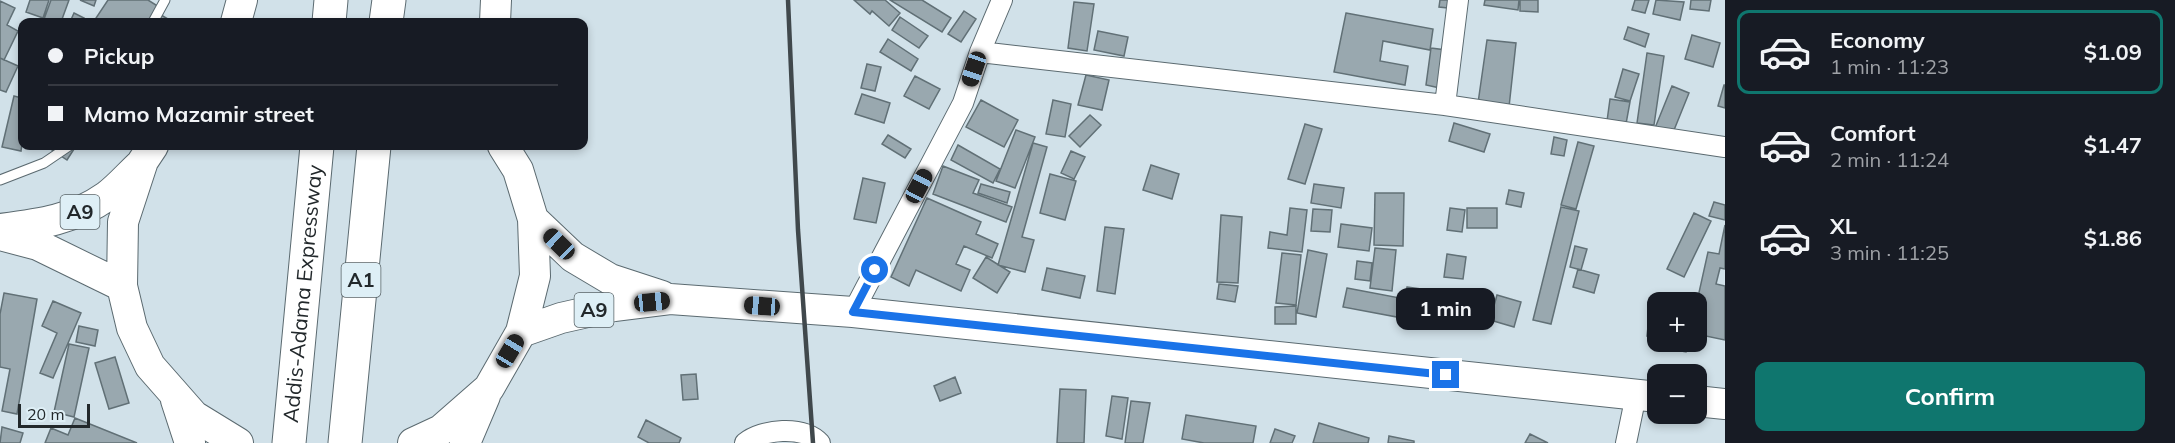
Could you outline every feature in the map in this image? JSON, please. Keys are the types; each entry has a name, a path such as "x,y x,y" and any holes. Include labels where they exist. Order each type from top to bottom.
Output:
{"highway":[{"path":"329,18 331,0"},
{"path":"387,18 389,0"},
{"name":"Addis-Adama Expressway","path":"289,443 317,150"},
{"name":"A1","path":"346,429 374,150"}],"main road":[{"path":"237,18 242,0"},
{"path":"495,18 496,0"},
{"path":"148,153 123,222 122,286 132,328 150,366 194,416 238,443"},
{"name":"A9","path":"0,229 42,224 76,214 108,195 148,153"},
{"path":"465,443 489,388 521,332 535,276 532,219 510,154"},
{"name":"A9","path":"532,219 573,257 609,279 670,299"},
{"name":"A9","path":"0,235 38,244 122,286"},
{"name":"A9","path":"521,332 572,315 614,306 670,299 853,312 1647,396"},
{"path":"413,443 441,430 489,388"},
{"path":"174,394 190,443"},
{"path":"1707,402 1725,404"}],"street":[{"path":"853,312 963,103 980,52 1002,0"},
{"path":"1445,105 1458,0"},
{"path":"980,52 1445,105 1725,147"},
{"path":"1626,443 1647,396"},
{"path":"745,443 755,435 789,430 814,437 820,443"}],"lane":[{"path":"155,18 165,0"},
{"path":"0,180 44,163 63,150"}],"building":[{"path":"30,0 49,0 43,18 26,12"},
{"path":"51,0 69,0 62,18 44,18"},
{"path":"80,0 96,0 94,6"},
{"path":"108,0 148,0 164,10 161,15 166,18 96,18"},
{"path":"854,0 885,0 900,13 889,26 872,11 870,14"},
{"path":"890,0 922,0 951,18 942,32"},
{"path":"1440,0 1458,0 1457,9 1439,7"},
{"path":"1485,0 1519,0 1518,10 1484,5"},
{"path":"1520,0 1538,0 1538,12 1520,11"},
{"path":"1635,0 1649,0 1645,13 1632,10"},
{"path":"1656,0 1684,2 1680,20 1653,14"},
{"path":"1691,0 1711,0 1709,11 1690,9"},
{"path":"0,1 15,8 7,25 18,31 4,60 0,58"},
{"path":"1074,2 1094,4 1087,51 1068,48"},
{"path":"964,11 976,19 961,42 948,34"},
{"path":"74,13 84,18 72,18"},
{"path":"1346,13 1433,29 1430,50 1383,41 1380,61 1408,66 1405,85 1334,72"},
{"path":"900,17 928,36 919,48 892,30"},
{"path":"1628,27 1649,34 1645,47 1624,39"},
{"path":"1098,31 1128,37 1124,56 1094,50"},
{"path":"1692,35 1720,43 1713,67 1685,59"},
{"path":"888,39 918,59 911,71 880,52"},
{"path":"1487,40 1516,43 1509,107 1478,103"},
{"path":"1431,48 1446,50 1440,88 1426,85"},
{"path":"1647,53 1664,56 1654,125 1637,123"},
{"path":"0,58 18,66 6,92 0,90"},
{"path":"867,64 881,67 875,91 861,88"},
{"path":"1623,69 1639,74 1630,101 1615,97"},
{"path":"1086,75 1109,80 1102,110 1078,105"},
{"path":"915,76 940,89 929,109 904,96"},
{"path":"1725,85 1725,108 1718,106"},
{"path":"1672,86 1689,93 1672,135 1655,128"},
{"path":"862,94 890,103 884,123 855,114"},
{"path":"14,96 18,97 18,150 21,151 2,147"},
{"path":"1610,99 1630,102 1626,124 1607,121"},
{"path":"981,100 1018,120 1004,147 966,127"},
{"path":"1053,100 1071,104 1065,137 1046,134"},
{"path":"1090,115 1101,125 1080,147 1069,136"},
{"path":"1454,123 1490,134 1484,152 1449,141"},
{"path":"1305,124 1322,129 1305,184 1288,179"},
{"path":"1016,130 1035,137 1015,188 996,181"},
{"path":"888,135 911,149 905,158 882,144"},
{"path":"1554,137 1567,140 1564,156 1551,154"},
{"path":"1578,142 1594,146 1576,209 1561,205"},
{"path":"1033,143 1047,147 1022,237 1034,240 1025,272 998,265"},
{"path":"958,145 1000,169 993,183 951,160"},
{"path":"52,150 73,150 67,160"},
{"path":"1071,151 1085,157 1074,179 1061,173"},
{"path":"1151,165 1179,174 1172,199 1143,190"},
{"path":"943,166 979,180 973,193 1012,207 1006,222 933,194"},
{"path":"1050,174 1076,181 1065,220 1040,213"},
{"path":"863,178 885,183 876,223 854,219"},
{"path":"981,184 1010,192 1007,203 978,193"},
{"path":"1314,184 1344,188 1341,208 1311,203"},
{"path":"1509,190 1524,193 1521,207 1506,204"},
{"path":"1375,193 1404,193 1403,246 1374,245"},
{"path":"927,198 981,222 976,234 998,244 992,258 964,246 956,264 970,270 961,291 916,270 909,286 891,277"},
{"path":"1714,202 1725,205 1725,220 1709,216"},
{"path":"1561,207 1579,211 1551,324 1533,320"},
{"path":"1290,208 1307,210 1302,252 1268,248 1270,232 1287,235"},
{"path":"1450,208 1465,210 1462,232 1447,230"},
{"path":"1467,208 1497,208 1497,228 1467,228"},
{"path":"1313,209 1332,210 1330,232 1311,231"},
{"path":"1694,213 1711,221 1684,277 1667,269"},
{"path":"1221,215 1242,217 1238,283 1217,282"},
{"path":"1341,224 1372,228 1369,251 1338,247"},
{"path":"1725,225 1725,269 1720,268 1716,284 1725,286 1725,340 1707,336 1707,292 1699,292 1708,252 1719,254"},
{"path":"1105,227 1124,229 1115,294 1097,291"},
{"path":"1575,246 1587,249 1581,270 1570,267"},
{"path":"1375,248 1396,250 1392,291 1370,288"},
{"path":"1308,250 1327,254 1316,317 1297,313"},
{"path":"1282,253 1301,255 1296,305 1276,303"},
{"path":"1447,254 1466,257 1463,279 1444,277"},
{"path":"986,257 1010,272 997,293 973,278"},
{"path":"1357,261 1372,263 1370,281 1355,279"},
{"path":"1047,268 1085,276 1080,298 1042,290"},
{"path":"1578,269 1599,275 1594,293 1573,287"},
{"path":"1219,284 1238,286 1235,302 1217,299"},
{"path":"1407,287 1435,291 1432,319 1403,315"},
{"path":"1347,288 1400,298 1397,317 1343,307"},
{"path":"4,293 37,299 17,414 2,411 10,369 0,367 0,314"},
{"path":"1497,295 1521,302 1514,327 1490,320"},
{"path":"53,301 81,313 53,378 40,373 57,333 42,326"},
{"path":"1296,306 1296,324 1275,324 1275,307"},
{"path":"79,326 98,330 95,346 76,342"},
{"path":"69,344 89,348 74,417 54,412"},
{"path":"115,357 129,403 109,409 95,363"},
{"path":"696,374 698,399 683,400 681,375"},
{"path":"955,377 961,393 940,401 934,386"},
{"path":"1060,389 1086,390 1084,443 1057,443"},
{"path":"1112,396 1128,398 1122,439 1106,436"},
{"path":"1131,401 1150,403 1143,443 1125,443"},
{"path":"1186,415 1256,426 1253,443 1204,443 1182,439"},
{"path":"75,418 137,443 45,443 51,428 68,435"},
{"path":"646,420 681,438 679,443 649,443 638,437"},
{"path":"1319,423 1369,438 1368,443 1313,443"},
{"path":"2,427 23,433 20,443 0,443"},
{"path":"1275,429 1295,436 1292,443 1270,443"},
{"path":"1530,434 1548,443 1525,443"},
{"path":"1389,436 1414,441 1414,443 1388,443"}],"railway":[{"path":"788,0 798,230 813,443"}],"route":[{"path":"875,270 853,312 1446,375"}]}
